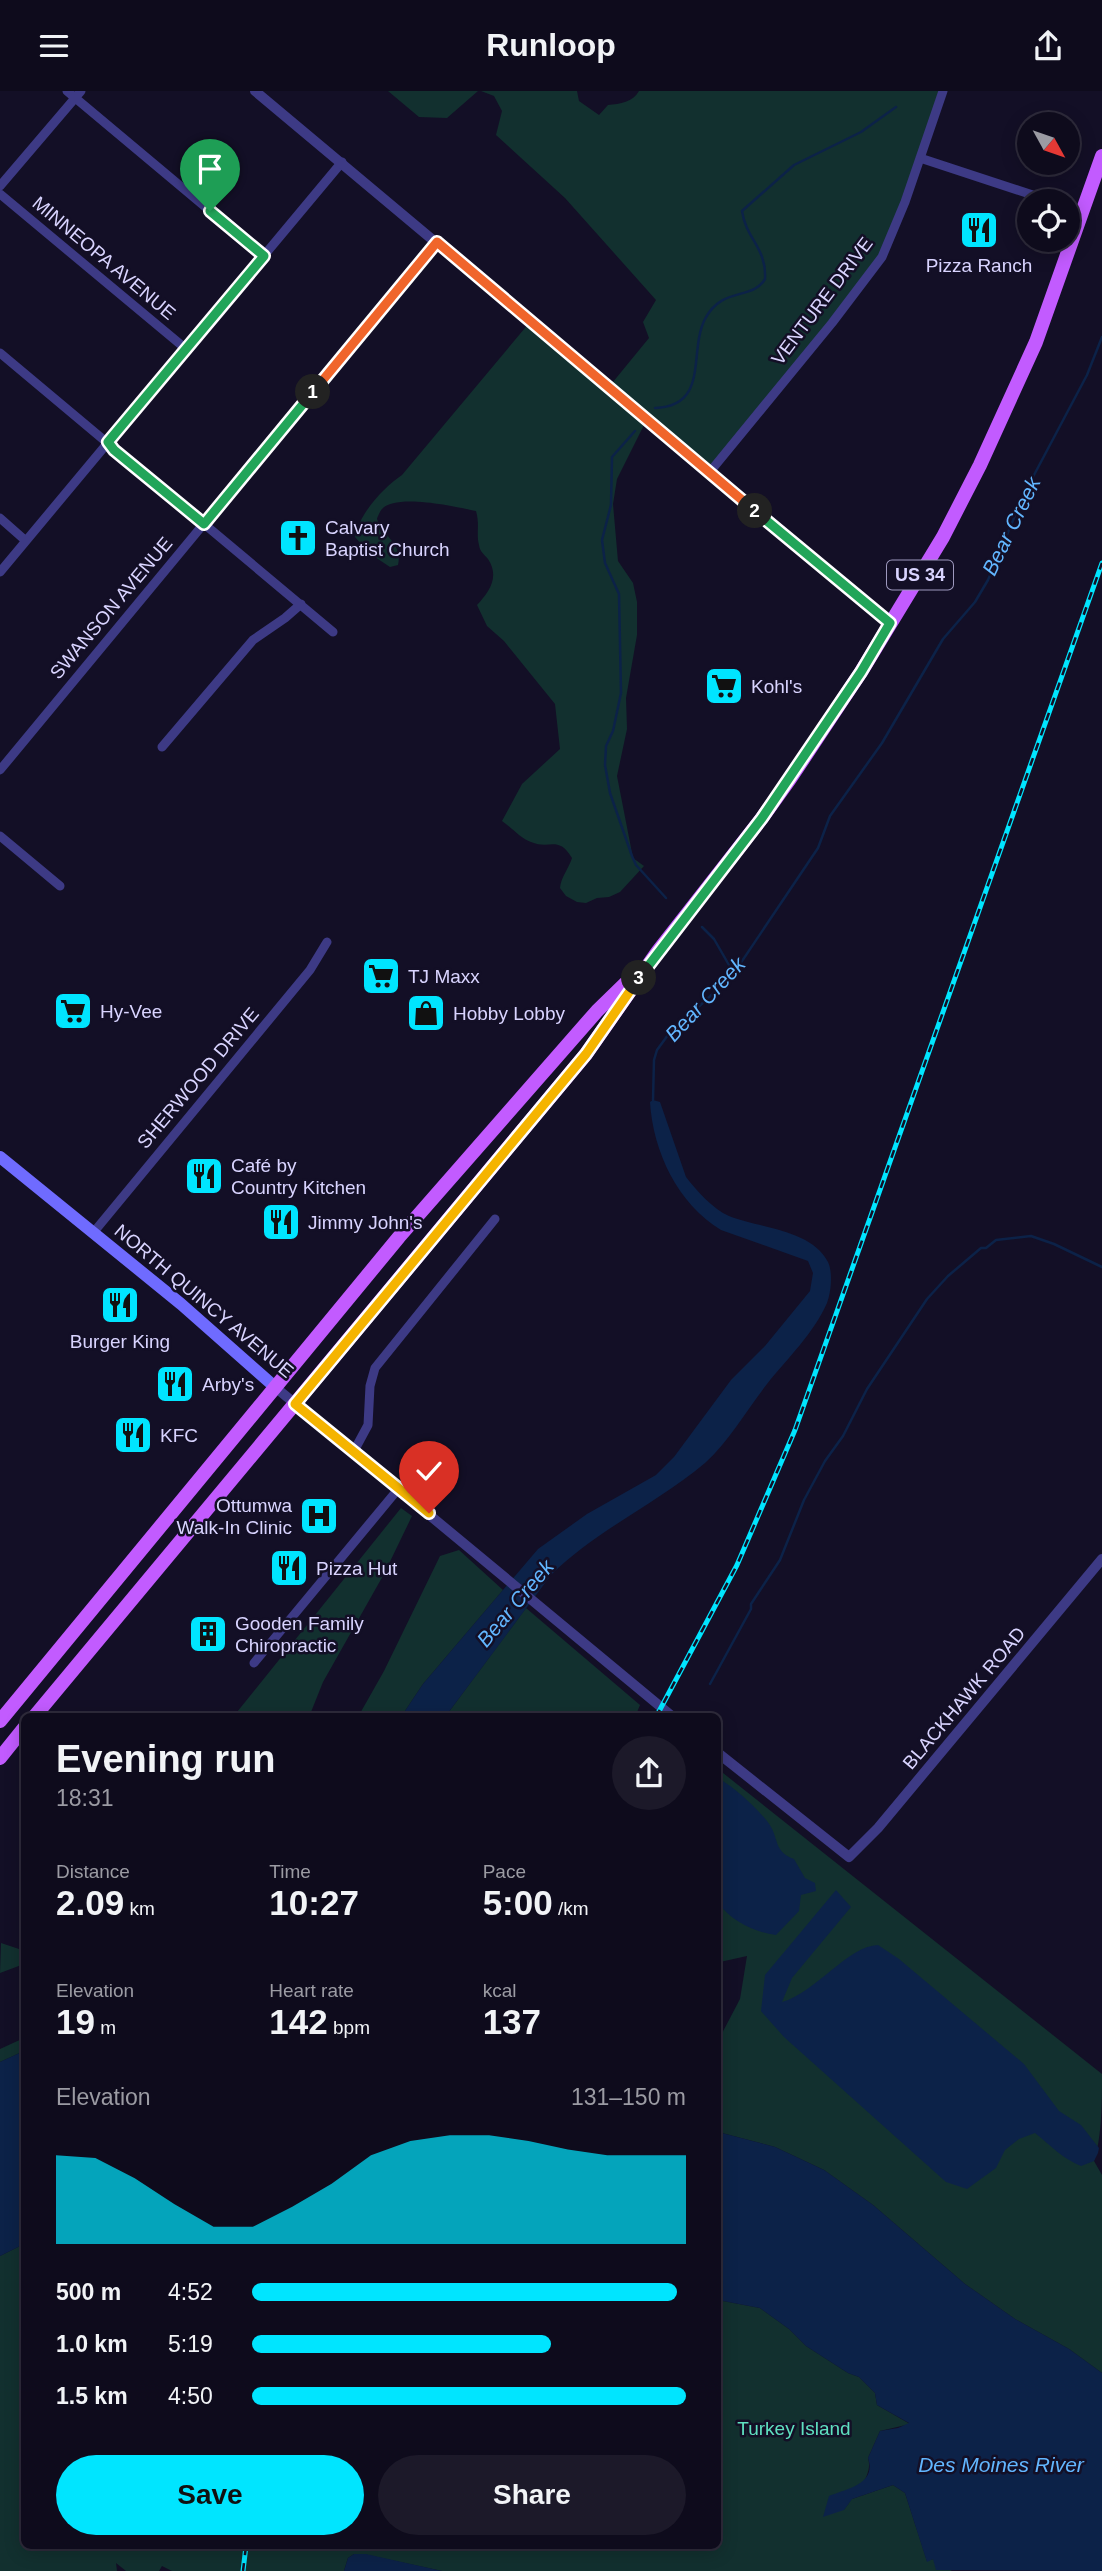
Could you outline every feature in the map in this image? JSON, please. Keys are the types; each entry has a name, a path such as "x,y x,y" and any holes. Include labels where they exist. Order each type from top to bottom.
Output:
{"main road":[{"name":"US 34","path":"37,1713 586,1054 658,951 762,818 861,672 943,537 980,465 1036,342 1102,156"},
{"name":"US 34","path":"0,1721 399,1237 597,1011 658,951"},
{"name":"NORTH QUINCY AVENUE","path":"0,1157 181,1304 275,1387"},
{"path":"0,1758 21,1732"}],"street":[{"path":"67,91 78,94 264,256"},
{"path":"255,91 890,623"},
{"name":"VENTURE DRIVE","path":"709,473 832,323 882,257 905,202 943,91"},
{"path":"0,186 78,94"},
{"path":"920,158 1017,190"},
{"path":"0,572 342,162"},
{"name":"MINNEOPA AVENUE","path":"0,194 186,349"},
{"name":"SWANSON AVENUE","path":"0,769 437,242"},
{"path":"0,353 333,632"},
{"path":"0,519 26,541"},
{"path":"162,747 253,640 301,604"},
{"path":"0,836 60,886"},
{"name":"SHERWOOD DRIVE","path":"93,1233 310,970 327,942"},
{"path":"354,1451 368,1426 370,1386 375,1368 495,1219"},
{"name":"NORTH QUINCY AVENUE","path":"275,1387 668,1713"},
{"path":"254,1663 399,1488"},
{"name":"BLACKHAWK ROAD","path":"721,1755 849,1857 878,1828 1102,1559"}],"green space":[{"path":"388,91 478,91 447,118 419,117"},
{"path":"481,91 577,91 579,101 599,115 608,105 630,100 639,91 943,91 882,257 709,473 646,421 617,479 613,504 618,561 633,583 637,602 637,635 626,698 627,729 617,776 633,858 644,866 620,892 586,903 566,896 560,888 572,858 567,851 558,845 538,844 527,840 502,821 522,784 560,749 555,704 504,641 487,626 477,605 489,589 493,572 480,547 476,511 442,504 389,504 382,509 377,519 398,551 398,565 390,567 369,553 355,537 361,519 373,502 402,475 530,322 608,388 649,338 643,322 656,300 565,198 496,135 502,111 494,96"},
{"path":"401,1508 412,1516 384,1574 323,1682 311,1713 236,1713"},
{"path":"459,1550 503,1590 423,1684 404,1713 360,1713 384,1671 440,1556"},
{"path":"526,1608 640,1705 637,1713 448,1713"},
{"path":"721,1771 1102,2074 1100,2130 1094,2161 1102,2175 1102,2373 1069,2349 1015,2319 965,2284 873,2205 824,2170 775,2147 721,2133 721,2035 740,1999 747,1956 721,1962"},
{"path":"1,1943 21,1948 21,1965 0,1973"},
{"path":"21,2039 21,2052 0,2062 0,2049"},
{"name":"Turkey Island","path":"21,2246 21,2549 721,2549 721,2301 760,2308 789,2329 806,2346 848,2373 859,2377 875,2393 877,2405 910,2424 880,2431 868,2458 868,2472 852,2499 893,2485 905,2493 927,2561 933,2559 952,2571 442,2571 354,2554 348,2558 344,2571 172,2571 162,2566 159,2571 126,2571 116,2563 117,2571 0,2571 0,2256"}],"water":[{"path":"650,1102 660,1102 686,1177 711,1204 729,1216 797,1236 820,1251 831,1271 827,1303 808,1335 714,1454 686,1478 568,1559 551,1575 448,1713 404,1713 423,1684 538,1549 587,1514 656,1475 674,1457 731,1380 765,1346 810,1291 813,1273 808,1261 721,1230 692,1206 670,1175 662,1158"},
{"path":"721,1780 762,1815 771,1827 779,1848 794,1859 805,1878 815,1883 816,1891 801,1895 799,1911 776,1935 744,1925 721,1906"},
{"path":"836,1890 851,1907 792,1978 782,2002 807,1989 855,1953 878,1945 899,1959 1024,2064 1059,2111 1081,2125 1099,2148 1094,2161 1081,2166 1074,2163 1035,2133 1019,2139 1005,2150 996,2168 967,2189 946,2182 784,2037 761,2011 765,1975"},
{"path":"21,2052 21,2246 0,2256 0,2062"},
{"name":"Des Moines River","path":"721,2133 775,2147 824,2170 873,2205 965,2284 1015,2319 1069,2349 1102,2373 1102,2571 936,2570 933,2559 927,2562 905,2493 893,2485 852,2499 844,2510 823,2517 829,2496 852,2488 868,2474 868,2458 880,2431 909,2423 877,2405 875,2393 859,2377 848,2373 806,2346 789,2329 760,2308 721,2301"},
{"path":"354,2554 366,2554 442,2571 344,2571 348,2558"}],"waterway":[{"path":"655,408 672,405 684,398 691,388 700,332 712,309 728,298 753,290 765,279 763,259 744,221 742,211 794,165 861,132 896,107"},
{"name":"Bear Creek","path":"653,1100 654,1060 657,1050 668,1035 732,976 818,848 830,816 882,743 943,639 975,602 988,580 1025,492 1087,375 1102,337"},
{"path":"635,431 612,457 611,505 602,540 605,563 619,594 621,693 613,731 606,746 605,765 610,793 636,865 666,898"},
{"path":"702,927 714,939 733,972"},
{"path":"710,1684 751,1609 751,1604 780,1560 804,1500 825,1461 843,1436 867,1389 927,1299 948,1276 981,1248 986,1248 996,1240 1031,1236 1102,1267"}],"railway":[{"path":"658,1713 737,1565 795,1430 1102,563"},
{"path":"243,2571 246,2549"}],"place":[{"name":"Pizza Ranch","path":"979,230"},
{"name":"Calvary Baptist Church","path":"298,538"},
{"name":"Kohl's","path":"724,686"},
{"name":"TJ Maxx","path":"381,976"},
{"name":"Hy-Vee","path":"73,1011"},
{"name":"Hobby Lobby","path":"426,1013"},
{"name":"Café by Country Kitchen","path":"204,1176"},
{"name":"Jimmy John's","path":"281,1222"},
{"name":"Burger King","path":"120,1305"},
{"name":"Arby's","path":"175,1384"},
{"name":"KFC","path":"133,1435"},
{"name":"Ottumwa Walk-In Clinic","path":"319,1516"},
{"name":"Pizza Hut","path":"289,1568"},
{"name":"Gooden Family Chiropractic","path":"208,1634"}],"route":[{"path":"210,211 264,256 108,442 114,450 204,524 437,242 626,404 890,623 790,779 658,951 586,1054 295,1404 429,1513"}]}
